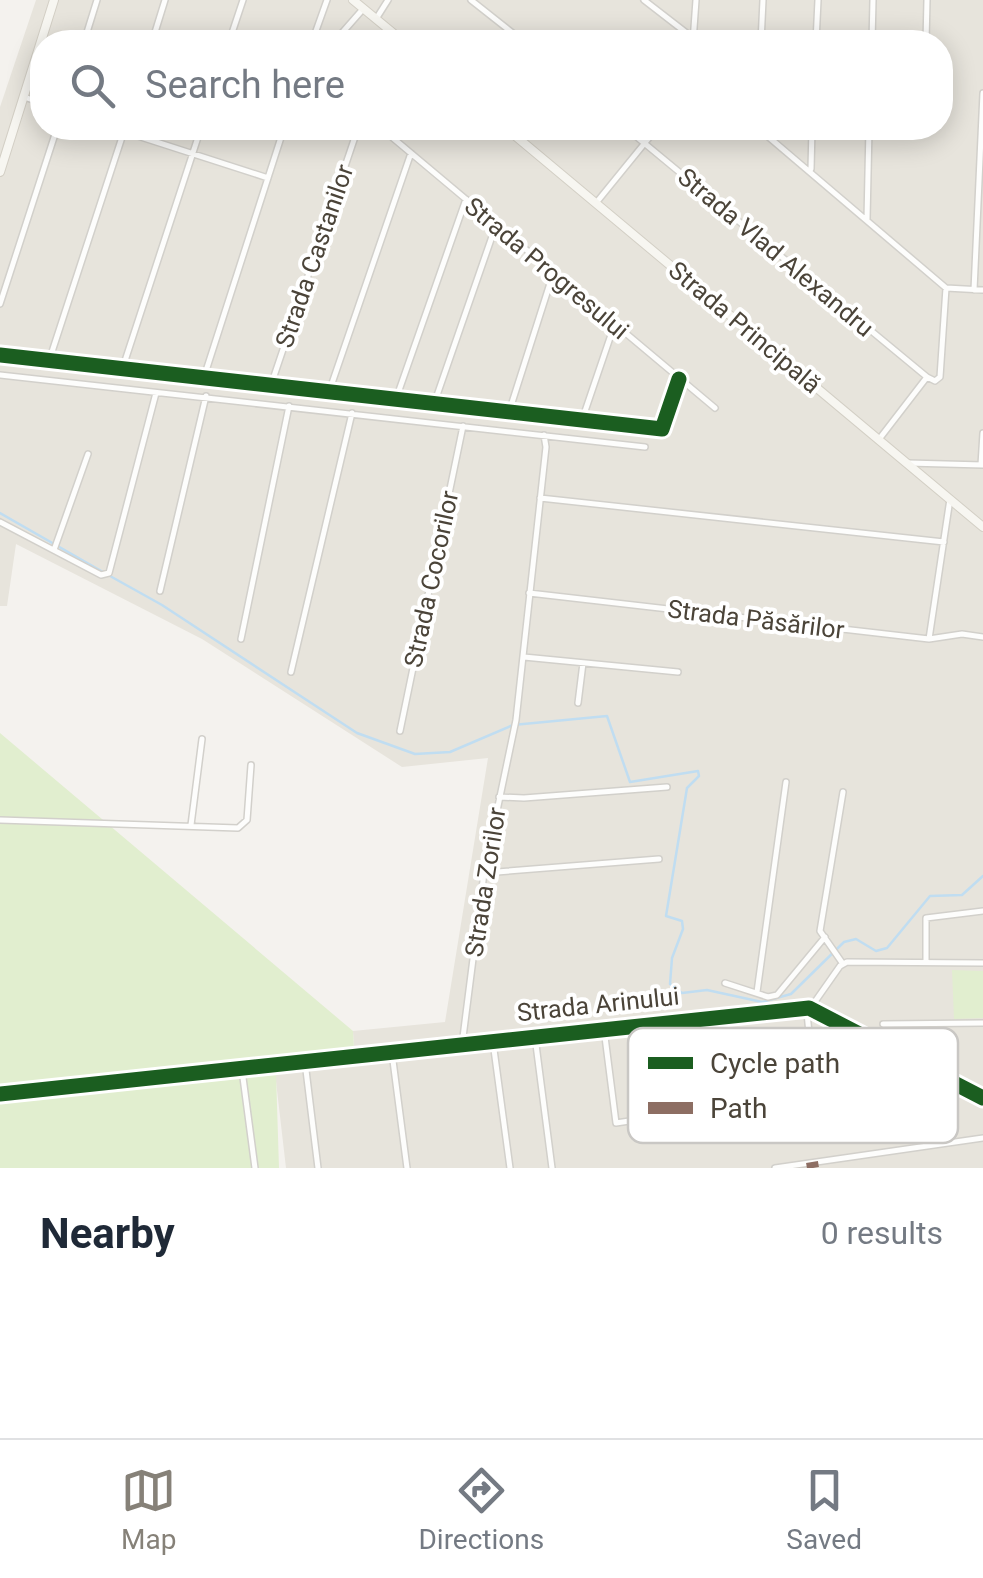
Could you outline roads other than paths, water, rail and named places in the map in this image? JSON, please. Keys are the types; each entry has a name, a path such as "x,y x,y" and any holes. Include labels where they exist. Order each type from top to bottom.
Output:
{"street":[{"path":"45,30 54,0"},
{"path":"88,30 97,0"},
{"path":"156,30 165,0"},
{"path":"234,30 244,0"},
{"path":"316,30 327,0"},
{"path":"353,0 389,30"},
{"path":"376,19 388,0"},
{"path":"471,0 509,30"},
{"path":"644,0 681,30"},
{"path":"694,30 696,0"},
{"path":"762,30 763,0"},
{"path":"817,30 818,0"},
{"path":"872,30 873,0"},
{"path":"926,30 927,0"},
{"path":"345,30 363,9"},
{"path":"0,172 30,78"},
{"path":"974,290 983,93"},
{"path":"24,97 30,99"},
{"path":"0,304 53,140"},
{"path":"49,362 121,140"},
{"path":"153,140 268,178"},
{"path":"122,370 197,140"},
{"path":"204,378 280,140"},
{"name":"Strada Castanilor","path":"270,385 354,140"},
{"name":"Strada Progresului","path":"396,140 715,408"},
{"name":"Strada Principală","path":"520,140 983,527"},
{"name":"Strada Vlad Alexandru","path":"640,140 927,377"},
{"path":"596,203 647,140"},
{"path":"772,140 946,288 983,290"},
{"path":"810,172 811,140"},
{"path":"866,219 869,140"},
{"path":"329,392 411,153"},
{"path":"396,399 466,199"},
{"path":"434,404 496,225"},
{"path":"509,412 552,274"},
{"path":"880,438 927,377 934,381 940,377 946,288"},
{"path":"582,420 614,326"},
{"path":"0,356 662,429 679,379"},
{"path":"0,375 645,447"},
{"path":"0,522 54,551 108,572 156,392"},
{"path":"160,591 206,396"},
{"path":"240,639 289,406"},
{"path":"291,672 352,413"},
{"name":"Strada Cocorilor","path":"400,731 463,426"},
{"path":"908,463 982,465 983,432"},
{"name":"Strada Zorilor","path":"462,1046 484,873 516,720 546,446 544,435"},
{"path":"54,551 88,454"},
{"path":"540,498 944,542"},
{"path":"929,639 950,499"},
{"name":"Strada Păsărilor","path":"529,593 929,639 962,634 983,637"},
{"path":"524,657 678,672"},
{"path":"578,703 583,663"},
{"path":"191,826 202,739"},
{"path":"0,820 238,828 245,823 251,765"},
{"path":"756,992 786,782"},
{"path":"499,797 666,786"},
{"path":"843,792 820,931 843,964"},
{"path":"484,873 660,859"},
{"path":"926,961 926,918 983,911"},
{"path":"725,983 768,997 777,995 825,937"},
{"path":"843,964 983,962"},
{"path":"808,1028 810,1008 843,964"},
{"path":"810,1008 848,1028"},
{"name":"Strada Arinului","path":"0,1094 810,1008"},
{"path":"706,1017 707,1028"},
{"path":"883,1024 983,1023"},
{"name":"Strada Arinului","path":"604,1029 616,1122 628,1121"},
{"path":"534,1037 552,1168"},
{"path":"493,1041 510,1168"},
{"path":"392,1052 407,1168"},
{"path":"305,1062 318,1168"},
{"path":"242,1070 255,1168"},
{"path":"958,1085 983,1098"},
{"path":"958,1142 983,1138"},
{"path":"776,1168 948,1143"}],"waterway":[{"path":"0,513 103,572"},
{"path":"110,576 162,605 357,733 415,754 450,752 513,725 607,716 630,782 698,771 699,776 687,788 666,916 682,921 670,984 682,993 707,990 762,1002 791,994 844,942 856,939 876,951 887,948 930,896 962,895 983,876"}]}
